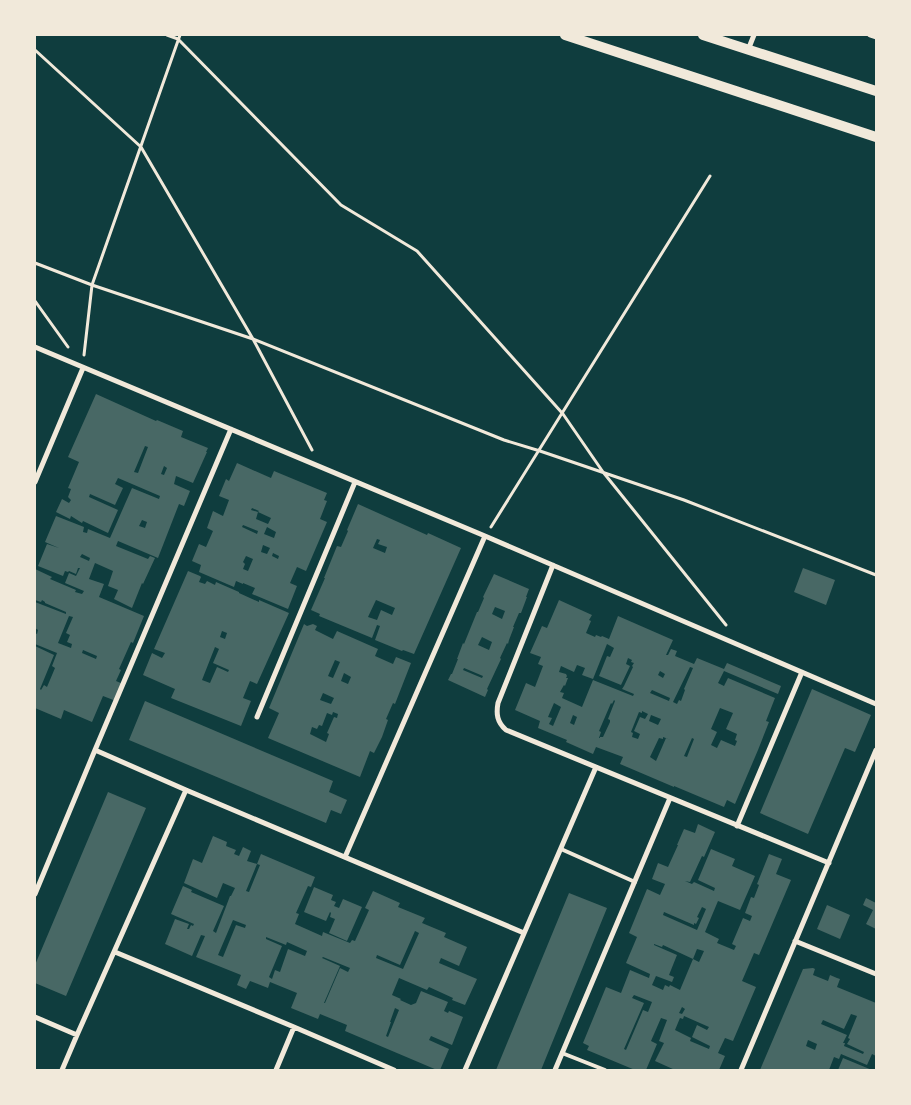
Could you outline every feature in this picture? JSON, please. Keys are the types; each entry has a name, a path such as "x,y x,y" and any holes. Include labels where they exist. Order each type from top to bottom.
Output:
{"main road":[{"path":"567,35 876,137"},
{"path":"703,35 876,91"}],"street":[{"path":"748,50 754,35"},
{"path":"870,35 876,37"},
{"path":"35,347 485,536 876,704"},
{"path":"35,482 83,368"},
{"path":"35,894 231,429"},
{"path":"257,717 355,482"},
{"path":"346,857 485,536"},
{"path":"553,565 498,703 497,711 500,725 506,730 829,863"},
{"path":"737,826 802,672"},
{"path":"95,750 524,933"},
{"path":"740,1070 876,750"},
{"path":"465,1070 596,767"},
{"path":"62,1070 186,790"},
{"path":"555,1070 670,798"},
{"path":"795,941 876,974"},
{"path":"115,952 394,1070"},
{"path":"35,1017 77,1035"},
{"path":"276,1070 294,1027"}],"lane":[{"path":"560,849 635,882"},
{"path":"562,1053 605,1070"}],"path":[{"path":"168,35 179,37 341,205 417,251 563,414 603,472 744,647"},
{"path":"83,368 92,285 179,37"},
{"path":"35,50 141,147 253,339 321,468"},
{"path":"485,536 540,451 710,176"},
{"path":"35,263 92,285 253,339 504,440 684,500 876,575"},
{"path":"35,301 83,368"}],"building":[{"path":"96,394 183,431 181,437 208,448 193,483 176,476 174,484 190,491 184,506 179,504 158,558 118,541 116,546 148,559 150,556 155,558 132,608 114,599 118,590 108,586 113,571 95,563 89,579 104,584 99,597 144,616 133,643 131,642 119,669 121,670 116,681 123,684 116,701 103,696 92,722 64,710 61,719 35,708 35,646 54,655 41,690 44,685 47,687 55,668 52,666 57,653 35,644 35,633 37,634 38,630 35,628 35,602 66,614 66,612 42,600 41,602 35,600 35,569 52,577 50,579 82,594 84,591 65,583 69,573 76,576 80,568 78,568 76,574 65,571 63,576 38,566 47,544 59,548 45,542 56,516 84,527 83,532 87,533 88,529 110,538 132,488 159,499 160,496 118,478 115,484 123,488 115,505 90,494 89,497 118,510 108,533 83,521 82,523 71,516 70,519 56,512 62,499 69,503 71,500 68,497 71,489 68,488 79,462 68,457","holes":["145,446 148,447 138,473 134,472","164,466 167,468 164,475 161,474","142,520 147,522 145,528 139,526","82,554 90,558 89,561 80,557","69,616 73,617 66,633 70,635 67,642 72,644 71,648 58,643","83,650 97,656 96,659 82,653"]},
{"path":"237,463 271,478 274,471 327,493 324,500 327,501 320,519 327,522 306,571 297,567 290,583 297,586 288,609 252,594 255,588 243,583 236,581 234,587 199,572 201,565 192,561 199,544 206,547 213,531 207,528 213,511 223,516 229,500 219,496 226,479 229,481","holes":["258,512 271,518 268,524 256,519","243,525 258,531 257,534 242,527","267,527 276,532 274,538 264,534","263,545 270,548 267,554 261,552","273,553 279,556 278,559 272,556","246,556 253,559 248,571 243,569 245,564 243,562"]},
{"path":"358,504 461,548 414,654 375,640 380,626 377,625 372,638 319,616 320,614 311,610 337,546 341,547","holes":["377,539 380,540 378,544 387,547 385,553 373,548","376,600 395,608 392,615 381,610 377,620 368,617"]},
{"path":"803,568 835,580 826,605 794,592"},
{"path":"188,571 201,577 199,582 205,584 207,581 215,585 216,582 259,602 259,600 289,613 257,684 250,681 243,698 251,701 241,726 171,698 175,689 143,675 152,653 162,658 165,653 154,649","holes":["222,631 227,633 225,639 220,637","215,647 219,649 213,663 229,670 228,672 217,667 210,683 202,680"]},
{"path":"494,574 529,589 521,613 519,613 513,627 508,644 500,658 485,697 448,680","holes":["495,607 505,611 502,619 492,614","482,637 492,642 489,650 478,645","464,668 483,676 482,678 463,670"]},
{"path":"559,600 592,615 586,633 595,637 596,635 609,639 618,616 673,640 666,655 668,655 671,649 677,651 675,656 694,664 697,658 724,669 727,663 781,686 778,694 724,671 718,683 724,686 728,678 775,698 766,721 769,722 735,804 727,800 724,807 674,787 620,764 623,757 596,747 593,754 566,742 567,740 538,728 540,721 515,710 526,683 535,687 543,666 538,664 541,657 530,653 542,626 547,628","holes":["607,644 614,648 610,657 607,656 599,676 621,685 630,666 626,664 628,658 634,663 622,689 634,694 633,696 593,680 582,707 562,698 564,693 560,692 568,678 566,678 566,674 559,672 561,666 574,672 577,665 585,668 582,675 593,679","690,667 693,668 681,701 679,700 677,704 673,702","660,671 665,674 663,678 658,675","652,690 670,698 669,701 650,693","615,701 608,719 610,722 603,737 599,738 601,732 599,731 611,703","554,703 561,707 553,726 549,724 552,718 548,717","720,708 733,713 726,729 737,734 735,746 721,740 717,748 711,745 717,732 711,729","642,711 648,714 645,719 640,717 634,731 640,734 638,739 632,737 633,733 631,732 639,712 642,713","573,715 577,717 574,725 570,723","651,715 661,719 658,725 649,721","659,738 666,738 656,761 650,757","692,738 694,739 687,757 684,756"]},
{"path":"304,624 307,626 313,624 317,626 315,630 333,639 337,631 378,649 375,656 393,664 396,657 411,663 395,704 393,703 386,719 388,720 382,737 374,753 370,751 360,777 268,738 279,713 269,708","holes":["335,660 340,662 333,678 328,676","344,673 351,677 348,684 341,681","323,693 334,698 331,704 320,700","333,712 338,714 337,718 334,717 327,733 329,734 326,742 310,734 312,727 317,729 319,725 322,726 327,713 332,715"]},
{"path":"812,689 871,715 855,752 845,748 808,834 760,813"},
{"path":"145,701 333,781 329,792 347,800 341,814 331,810 326,823 129,740"},
{"path":"108,792 146,808 66,996 35,983 35,965"},
{"path":"698,824 715,832 690,882 685,881 692,884 694,882 714,891 715,888 698,880 711,849 735,859 732,866 755,876 740,910 718,901 705,932 719,939 717,943 734,950 736,946 732,944 743,918 750,921 752,916 745,913 751,897 754,898 759,885 757,884 769,854 782,859 776,874 791,880 759,955 754,953 742,981 756,987 733,1041 725,1038 718,1053 725,1056 719,1070 675,1070 655,1061 664,1043 659,1041 667,1020 661,1018 651,1041 657,1044 646,1070 635,1070 587,1050 589,1046 583,1043 606,987 621,993 630,970 649,978 650,974 626,963 637,937 629,933 647,889 660,895 665,884 652,879 658,863 668,867 684,829 695,833","holes":["702,907 706,909 697,930 663,915 664,912 694,925 699,918 697,917","654,944 662,947 663,945 693,959 680,990 670,985 669,987 665,985 663,990 652,985 656,976 672,982 674,977 669,975 677,955","697,949 704,951 699,962 693,959","634,995 652,1002 648,1012 643,1010 626,1050 624,1049 644,1003 632,998","682,1007 685,1009 682,1014 679,1013","684,1016 709,1027 707,1030 697,1025 692,1037 710,1046 709,1049 690,1041 691,1038 675,1030 680,1018 683,1019"]},
{"path":"213,836 227,842 226,846 236,850 234,854 239,856 243,847 251,851 247,861 257,864 261,854 315,877 311,887 308,886 296,913 299,914 295,924 322,936 323,932 350,943 352,940 355,941 369,910 365,908 373,891 400,903 398,907 425,918 422,923 446,933 444,937 467,947 459,966 441,958 439,963 477,979 465,1005 429,987 427,990 399,978 392,995 411,1005 416,1003 421,991 448,1002 444,1011 448,1013 449,1011 463,1017 452,1045 431,1036 429,1040 449,1049 440,1070 345,1031 347,1025 320,1014 318,1019 291,1008 297,993 270,982 268,988 250,981 246,989 237,985 241,975 196,957 205,936 201,935 192,956 165,944 175,919 189,924 187,929 194,924 171,914 183,886 192,890 191,892 224,906 213,931 216,933 235,888 223,883 217,898 184,883 193,859 202,863","holes":["257,864 260,865 249,892 246,891","233,920 246,925 245,928 236,925 223,957 218,955","415,931 419,933 403,969 376,958 377,955 400,965","266,937 286,945 287,942 307,951 305,956 288,949 280,972 275,970 272,979 269,977 282,946 266,939","322,958 350,968 348,972 340,968 324,1003 340,966","395,1008 399,1010 388,1037 386,1036"]},
{"path":"314,887 333,895 331,900 336,902 334,906 339,908 343,899 362,907 347,941 329,933 335,919 330,917 330,912 326,921 304,912"},
{"path":"569,893 607,908 541,1070 496,1070"},
{"path":"866,898 876,903 876,929 866,924 873,910 863,905"},
{"path":"827,905 850,915 840,939 817,929"},
{"path":"813,968 815,969 813,975 828,981 830,975 840,979 837,987 876,1003 876,1056 872,1054 867,1065 841,1054 839,1059 834,1057 829,1070 760,1070 803,969","holes":["851,1014 857,1016 847,1044 864,1052 863,1054 844,1046 845,1043 843,1043 847,1035 821,1024 823,1020 844,1029","808,1040 817,1044 815,1050 806,1046"]},
{"path":"843,1058 872,1070 838,1070"}]}
